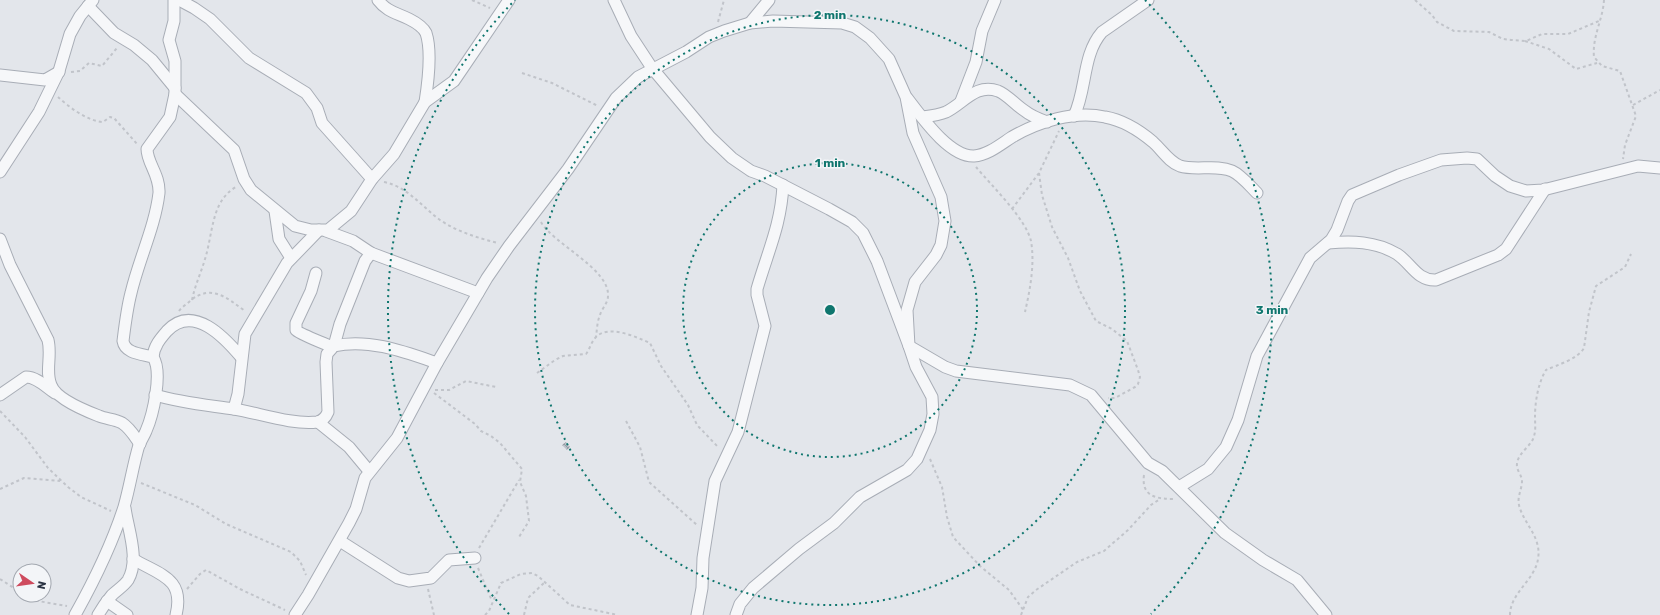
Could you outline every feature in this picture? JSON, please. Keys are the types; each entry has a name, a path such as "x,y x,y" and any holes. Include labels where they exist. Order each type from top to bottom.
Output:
{"street":[{"path":"153,358 138,354 126,348 123,341 131,292 144,254 159,193 157,177 147,155 147,147 170,117 175,91 175,61 169,40 174,21 174,0"},
{"path":"179,0 210,19 249,58 306,93 317,108 322,122 372,179"},
{"path":"378,0 383,7 392,13 415,22 426,33 428,60 426,102"},
{"path":"234,409 238,394 241,357 245,334 287,262 322,230 333,227 347,214 372,179 394,154 426,102 451,85 470,55 481,43 509,0"},
{"path":"614,0 631,36 652,68 702,127 732,158 751,171 783,185 852,222 863,233 877,261 916,367 932,398 933,414 930,430 925,445 917,459 907,470 860,497 834,523 799,549 752,588 740,604 736,615"},
{"path":"750,23 769,0"},
{"path":"961,102 976,62 982,31 995,0"},
{"path":"1070,117 1079,106 1091,51 1096,38 1102,32 1148,0"},
{"path":"0,172 40,112 59,72 70,34 91,3 114,34 124,39 152,60 175,91 234,150 246,182 251,190 295,226 322,230 353,241 371,252 478,293"},
{"path":"295,614 308,595 340,540 356,509 362,484 369,471 397,438 437,363 478,293 509,246 544,202 616,98 638,77 652,68 686,52 714,35 750,23 793,21 842,23 855,27 870,38 889,59 906,97 913,133 936,184 945,221 941,245 936,255 915,282 910,296 908,310 909,346"},
{"path":"0,75 45,80 59,72"},
{"path":"923,117 936,116 947,112 973,92 986,89 997,91 1006,96 1025,112 1047,122"},
{"path":"906,97 938,136 956,151 964,154 974,156 986,152 1028,128 1047,122 1070,117 1105,116 1125,123 1153,142 1169,159 1180,166 1232,171 1258,193"},
{"path":"1179,487 1208,469 1226,447 1238,420 1256,356 1310,258 1328,242 1337,230 1348,201 1352,195 1399,175 1441,160 1467,158 1477,159 1495,176 1510,186 1526,191 1546,189 1638,166 1660,168"},
{"path":"697,615 710,500 714,482 738,432 765,326 757,295 757,289 774,241 782,200 783,185"},
{"path":"1328,242 1357,241 1396,253 1421,277 1428,281 1436,280 1498,255 1506,249 1546,189"},
{"path":"275,211 279,239 291,258"},
{"path":"0,239 10,265 48,340 50,349 49,378 51,386 56,394"},
{"path":"318,422 324,418 328,412 327,354 333,346 340,324 365,261 371,252"},
{"path":"316,273 311,291 296,323 296,330 301,334 313,337 333,346 362,344 397,350 437,363"},
{"path":"77,610 92,585 123,510 140,444 146,431 155,395 158,371 153,358 156,344 172,326 178,322 188,321 206,325 225,337 241,357"},
{"path":"909,346 945,367 956,371 1070,385 1091,395 1147,461 1162,471 1225,533 1263,560 1297,580 1326,615"},
{"path":"0,395 26,377 31,377 38,380 56,394 93,414 121,422 127,427 140,444"},
{"path":"155,395 202,406 234,409 294,420 318,422 349,447 369,471"},
{"path":"98,615 107,601 127,581 132,570 133,559 123,510"},
{"path":"340,540 403,580 426,580 431,578 446,561 475,558"},
{"path":"133,559 169,580 175,586 178,600 176,615"},
{"path":"107,601 127,615"}],"path":[{"path":"472,0 500,13"},
{"path":"714,35 724,0"},
{"path":"1415,0 1432,15 1437,22 1454,31 1489,32 1502,39 1524,41 1549,49 1576,69 1597,62"},
{"path":"1604,0 1593,55 1597,62 1602,66 1620,71 1633,105 1635,119 1624,150 1624,170"},
{"path":"1524,41 1542,34 1568,34 1599,21"},
{"path":"59,72 76,72 91,63 102,66 124,39"},
{"path":"522,73 552,83 607,112"},
{"path":"1633,105 1660,90"},
{"path":"50,91 69,106 93,120 103,122 110,117 114,118 147,155"},
{"path":"1012,209 1039,173 1070,117"},
{"path":"964,154 1012,209 1028,232 1031,241 1031,287 1025,312"},
{"path":"1039,173 1042,195 1052,227 1068,258 1080,291 1096,321 1112,329 1127,341 1140,377 1138,384 1135,387 1115,398 1095,400"},
{"path":"372,179 403,188 432,214 454,228 475,237 509,246"},
{"path":"192,300 196,282 206,256 212,226 220,203 227,192 246,182"},
{"path":"537,373 563,356 586,354 596,337 599,316 607,302 607,287 603,280 580,257 541,224 540,217 544,202"},
{"path":"1510,615 1512,604 1521,588 1533,573 1538,558 1538,548 1532,528 1518,503 1522,482 1517,463 1519,457 1535,435 1536,399 1542,376 1546,370 1556,367 1581,353 1584,348 1589,312 1596,286 1625,267 1631,254"},
{"path":"172,326 181,308 206,292 212,292 237,305 254,317"},
{"path":"596,337 609,332 619,332 650,343 661,366 688,405 697,425 716,444 725,460"},
{"path":"496,387 466,381 449,390 430,390 475,424 481,431 500,443 522,469 520,482 526,496 529,520 519,537"},
{"path":"0,411 25,438 48,468 61,481 81,497 123,510"},
{"path":"626,421 640,447 649,482 706,536"},
{"path":"925,445 942,487 947,517 953,537 980,566 1009,590 1024,611"},
{"path":"1147,461 1144,480 1145,490 1160,499 1194,502"},
{"path":"492,601 475,558 483,539 521,477"},
{"path":"0,489 24,478 61,481"},
{"path":"131,478 195,505 226,524 291,552 300,561 306,573 308,595"},
{"path":"1021,615 1024,611 1028,597 1036,590 1077,562 1104,552 1133,525 1151,505 1160,499"},
{"path":"178,600 200,574 206,570 295,614"},
{"path":"485,615 489,611 501,583 522,574 532,573 545,582 570,606 618,615"},
{"path":"0,578 12,586"},
{"path":"426,580 434,615"},
{"path":"524,615 528,598 545,582"},
{"path":"47,603 77,610"}],"building":[{"path":"566,442 570,447 567,450 562,445"}]}
